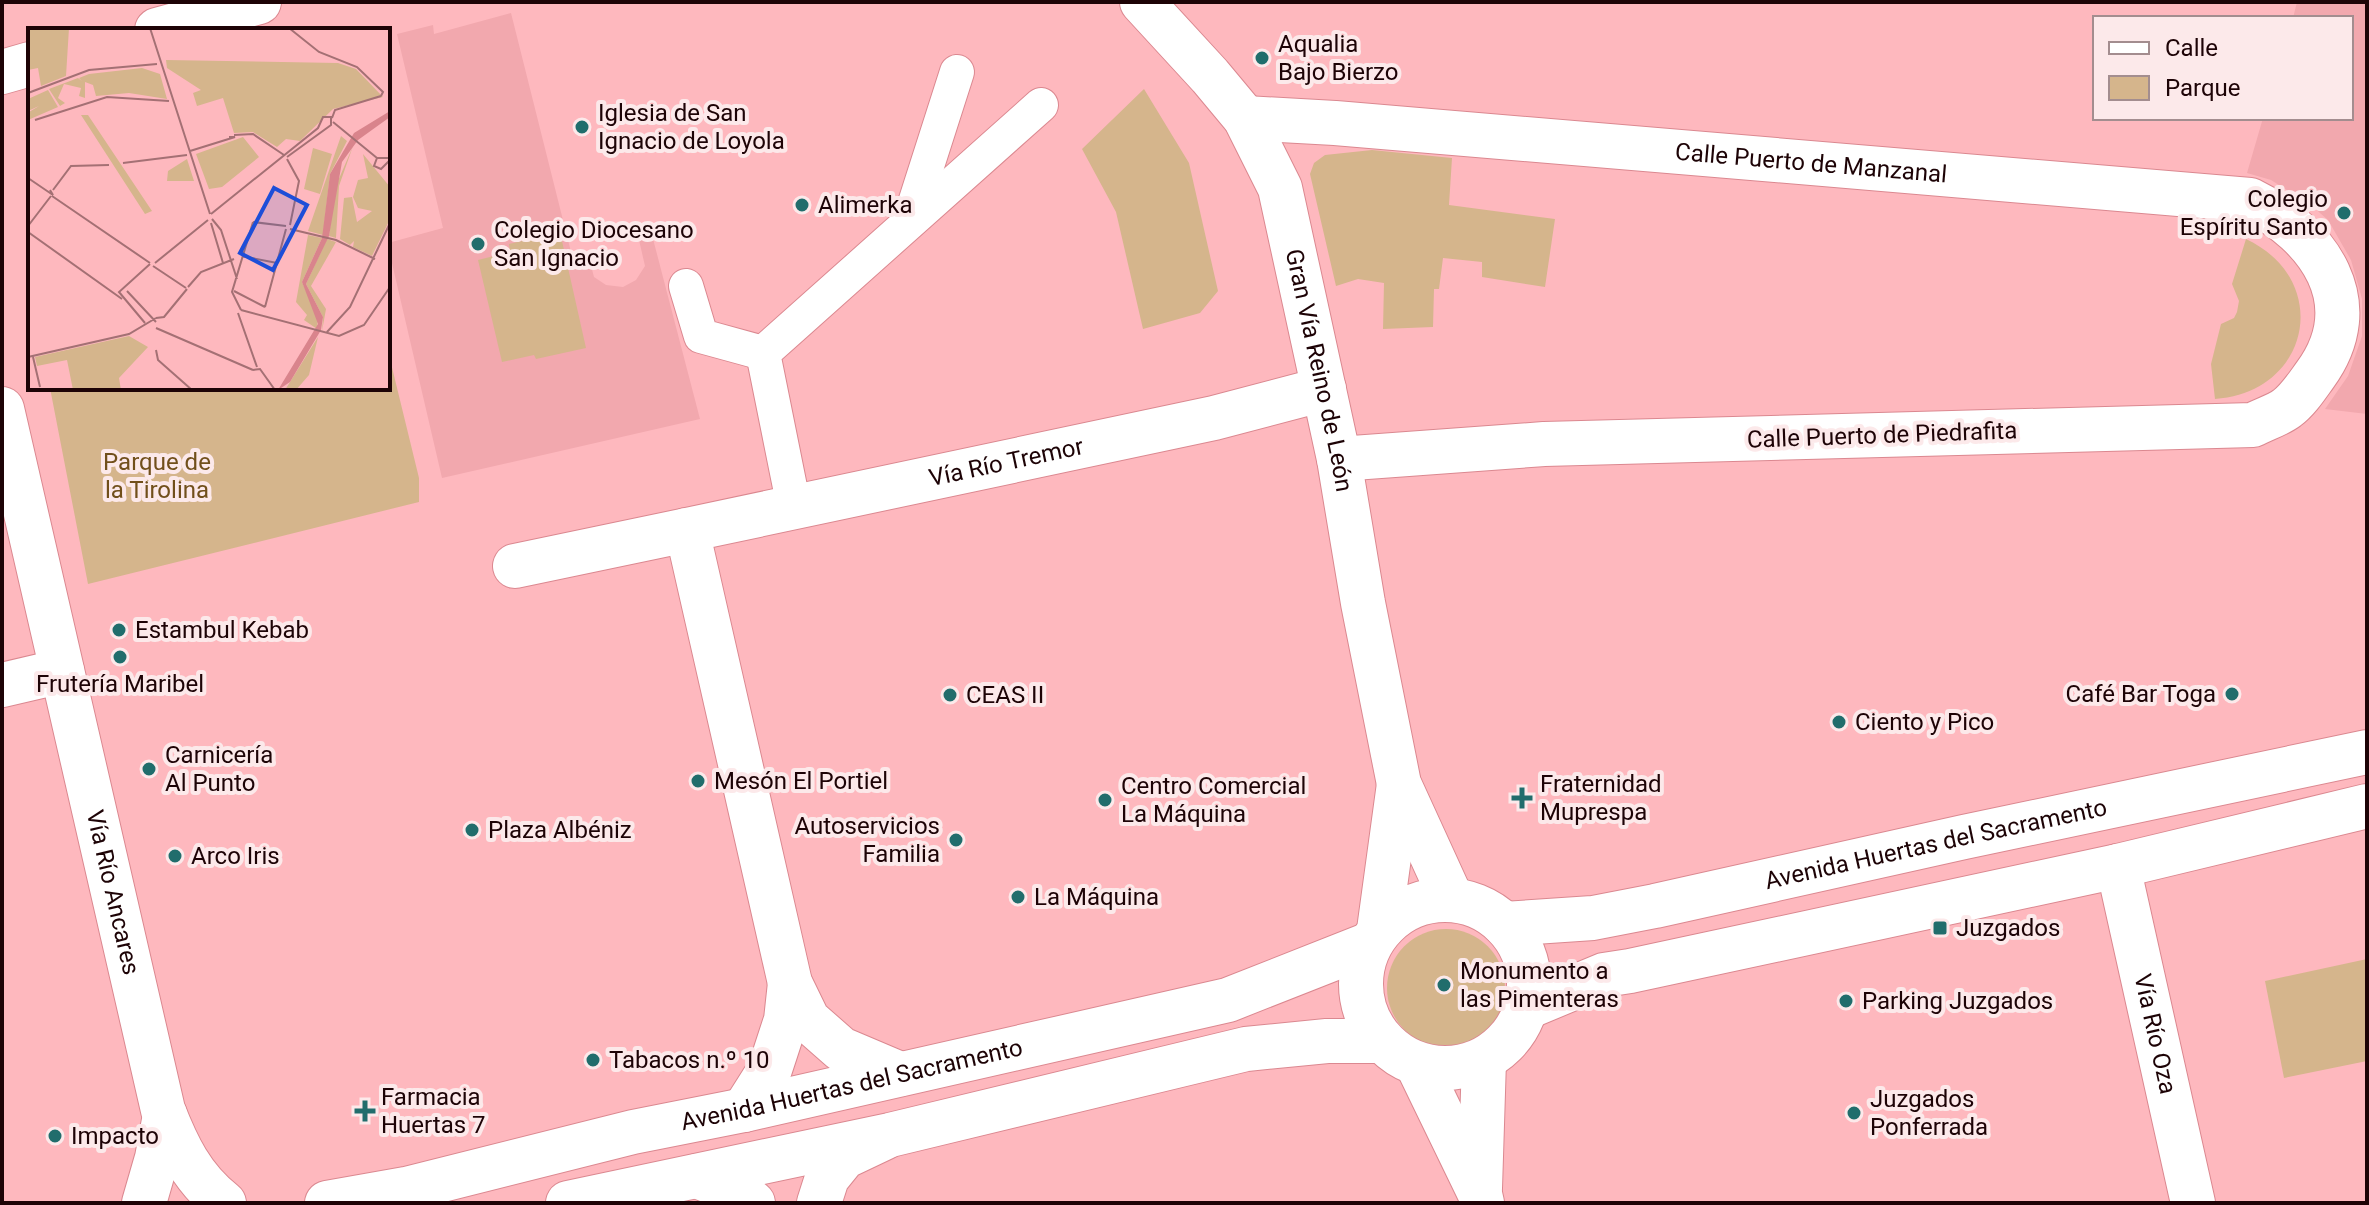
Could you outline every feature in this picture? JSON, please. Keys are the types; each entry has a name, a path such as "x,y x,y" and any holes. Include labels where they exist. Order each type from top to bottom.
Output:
{"street":[{"path":"164,28 259,2"},
{"name":"Gran Vía Reino de León","path":"1142,2 1245,118 1280,188 1339,459 1363,603 1399,784 1452,900"},
{"path":"2,72 28,65"},
{"path":"909,222 957,72"},
{"path":"763,353 1041,105"},
{"name":"Calle Puerto de Manzanal","path":"1245,118 1350,124 2250,200 2273,211 2315,249 2336,290"},
{"path":"686,286 701,336 763,353"},
{"name":"Calle Puerto de Piedrafita","path":"1339,459 1544,444 2253,425 2288,408 2329,356 2338,320 2336,290"},
{"path":"763,353 794,507"},
{"name":"Vía Río Tremor","path":"515,566 1214,418 1324,389"},
{"name":"Vía Río Ancares","path":"2,409 7,455 62,671 165,1115 184,1158 199,1181 224,1203"},
{"path":"687,530 790,983 808,1020 841,1049 900,1074"},
{"path":"2,685 62,671"},
{"name":"Avenida Huertas del Sacramento","path":"1504,924 1593,918 1655,906 2367,752"},
{"name":"Gran Vía Reino de León","path":"1375,937 1399,784"},
{"path":"1525,1008 1604,975 2118,866 2367,806"},
{"name":"Vía Río Oza","path":"2118,866 2193,1203"},
{"path":"1434,900 1452,900 1478,907 1504,924 1522,950 1529,993 1511,1037 1503,1045 1484,1060 1465,1067 1438,1069 1417,1064 1381,1041 1363,1008 1360,981 1363,962 1375,937 1393,917 1410,907 1434,900"},
{"name":"Avenida Huertas del Sacramento","path":"327,1203 406,1189 633,1132 744,1110 1228,1000 1375,937"},
{"path":"744,1110 770,1069 786,1020 790,983"},
{"path":"568,1203 890,1135 1246,1049 1327,1041 1381,1041"},
{"path":"1481,1199 1484,1060"},
{"path":"1417,1064 1481,1199"},
{"name":"Vía Río Ancares","path":"144,1203 165,1115"},
{"path":"819,1203 827,1178 844,1157 890,1135"},
{"path":"697,1176 742,1194 753,1203"}],"shaded area":[{"name":"Colegio Espíritu Santo","path":"2297,2 2367,3 2367,414 2325,409 2348,376 2362,336 2362,299 2351,260 2328,220 2312,206 2271,180 2247,173 2262,120 2353,120 2353,16 2294,16"},
{"name":"Colegio Diocesano San Ignacio","path":"511,13 572,256 588,254 594,277 606,285 623,287 636,280 645,266 639,240 652,235 700,419 442,478 390,255 390,242 443,228 397,34 433,25 434,34"}],"green space":[{"path":"1144,89 1189,163 1218,291 1200,313 1143,329 1116,212 1082,149"},
{"path":"1372,150 1452,158 1449,205 1555,219 1545,287 1482,277 1482,262 1443,258 1439,289 1434,289 1433,327 1383,329 1384,283 1358,279 1336,286 1310,174 1314,163 1325,155"},
{"path":"560,232 586,348 536,359 534,355 502,362 478,260 510,252 509,244"},
{"path":"2246,239 2274,257 2291,280 2300,306 2299,332 2290,356 2273,377 2247,392 2215,399 2211,364 2221,324 2234,318 2237,312 2239,301 2232,284"},
{"name":"Parque de la Tirolina","path":"390,359 419,478 419,502 88,584 50,390 390,390"},
{"path":"1446,929 1469,934 1488,946 1500,965 1505,988 1500,1011 1488,1030 1469,1042 1446,1047 1423,1042 1404,1030 1392,1011 1387,988 1392,965 1404,946 1423,934"},
{"path":"2367,959 2367,1061 2284,1078 2265,981"}],"place":[{"name":"Aqualia Bajo Bierzo","path":"1262,58"},
{"name":"Iglesia de San Ignacio de Loyola","path":"582,127"},
{"name":"Alimerka","path":"802,205"},
{"name":"Colegio Espíritu Santo","path":"2344,213"},
{"name":"Colegio Diocesano San Ignacio","path":"478,244"},
{"name":"Estambul Kebab","path":"119,630"},
{"name":"Frutería Maribel","path":"120,657"},
{"name":"Café Bar Toga","path":"2232,694"},
{"name":"CEAS II","path":"950,695"},
{"name":"Ciento y Pico","path":"1839,722"},
{"name":"Carnicería Al Punto","path":"149,769"},
{"name":"Mesón El Portiel","path":"698,781"},
{"name":"Fraternidad Muprespa","path":"1522,798"},
{"name":"Centro Comercial La Máquina","path":"1105,800"},
{"name":"Plaza Albéniz","path":"472,830"},
{"name":"Autoservicios Familia","path":"956,840"},
{"name":"Arco Iris","path":"175,856"},
{"name":"La Máquina","path":"1018,897"},
{"name":"Juzgados","path":"1940,928"},
{"name":"Monumento a las Pimenteras","path":"1444,985"},
{"name":"Parking Juzgados","path":"1846,1001"},
{"name":"Tabacos n.º 10","path":"593,1060"},
{"name":"Farmacia Huertas 7","path":"365,1111"},
{"name":"Juzgados Ponferrada","path":"1854,1113"},
{"name":"Impacto","path":"55,1136"}]}
